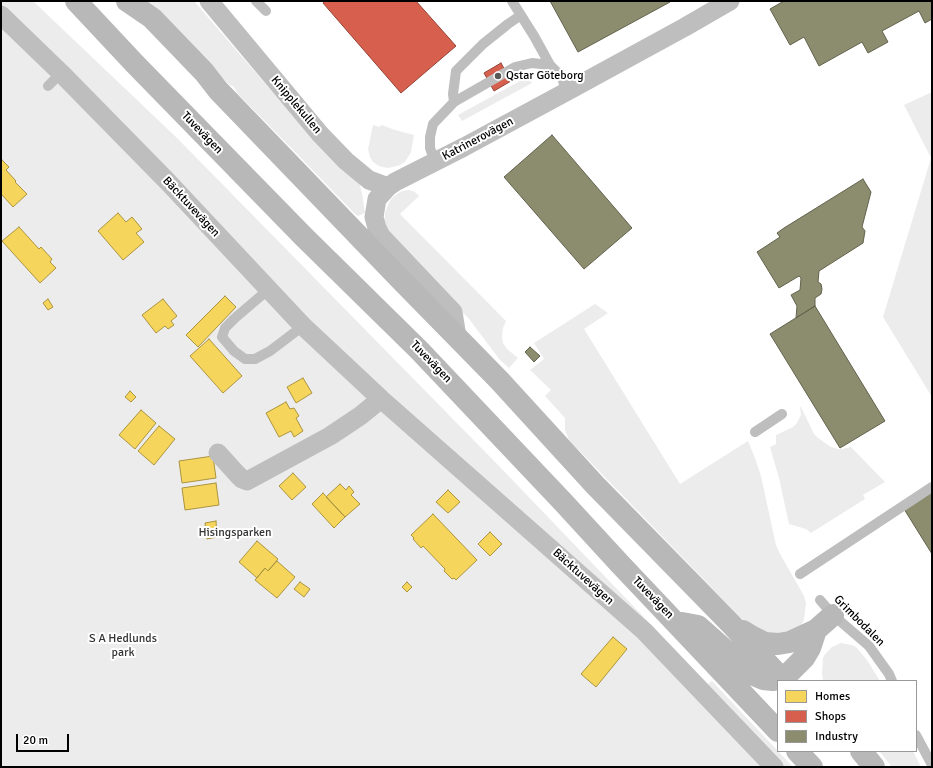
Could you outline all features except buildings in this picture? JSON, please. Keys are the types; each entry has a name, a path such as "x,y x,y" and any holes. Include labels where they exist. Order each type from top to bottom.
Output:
{"main road":[{"name":"Tuvevägen","path":"76,1 135,64 304,237 419,350 564,502 620,564 777,730"},
{"path":"127,1 152,18 204,72 218,90 499,380 595,485 731,624 782,679"},
{"path":"675,621 698,626 756,676 763,679 773,680 782,679 804,658 810,648 826,607"},
{"path":"731,624 751,636 766,642 778,644 790,642 816,630"},
{"path":"804,658 804,670 808,680"},
{"path":"798,752 812,767"},
{"path":"849,752 861,767"},
{"path":"862,752 874,767"}],"street":[{"name":"Katrinerovägen","path":"457,337 453,312 392,248 379,232 374,217 377,199 388,187 685,28 730,1"},
{"name":"Knipplekullen","path":"216,3 320,134 346,161 369,180 388,187"},
{"name":"Bäcktuvevägen","path":"1,17 55,79 168,182 304,326 381,399 644,631 774,767"},
{"path":"218,453 242,479 247,481 330,436 360,416 381,399"}],"lane":[{"path":"256,1 266,11"},
{"path":"512,1 550,65 562,77 566,92"},
{"path":"454,102 453,94 456,71 482,44 521,15"},
{"path":"435,162 430,148 430,137 433,124 454,102 515,66 532,63 550,65"},
{"path":"269,289 225,328 222,337 234,351 245,359 255,359 270,351 304,326"},
{"path":"755,432 782,414"},
{"path":"800,574 932,487"},
{"name":"Grimbodalen","path":"826,607 869,646 892,680"},
{"path":"917,737 932,765"}],"green space":[{"name":"Hisingsparken","path":"1,1 33,1 177,138 500,467 708,684 712,681 777,750 777,752 779,752 793,767 1,767"},
{"path":"138,1 194,1 293,116 359,182 365,213 358,216 355,214 238,94 234,87"},
{"path":"527,77 532,83 462,121 458,115"},
{"path":"932,92 932,397 883,317 931,158 904,105"},
{"path":"373,125 379,127 382,125 414,135 411,152 405,162 400,165 387,168 379,166 373,162 368,149"},
{"path":"409,190 415,192 419,196 400,214 506,321 503,328 503,343 507,349 518,358 509,368 500,360 469,319 389,236 385,221 385,213 388,205 391,199 397,194 402,191"},
{"path":"595,304 608,313 584,329 680,484 748,441 761,476 776,545 804,596 806,603 804,620 800,627 793,632 768,634 742,619 569,440 565,430 565,418 545,396 551,390 530,370 544,359 534,343"},
{"path":"800,407 814,434 818,438 831,447 838,449 851,447 885,482 863,495 865,499 811,533 806,529 789,524 779,478 770,447 776,444 776,435 793,427 797,423 801,415"},
{"path":"841,643 852,645 857,648 867,660 879,680 823,680 823,658 832,647"},
{"path":"880,752 914,752 921,767 892,767"}],"place":[{"name":"Qstar Göteborg","path":"498,76"}],"park label":[{"name":"S A Hedlunds park","path":"123,646"}]}
